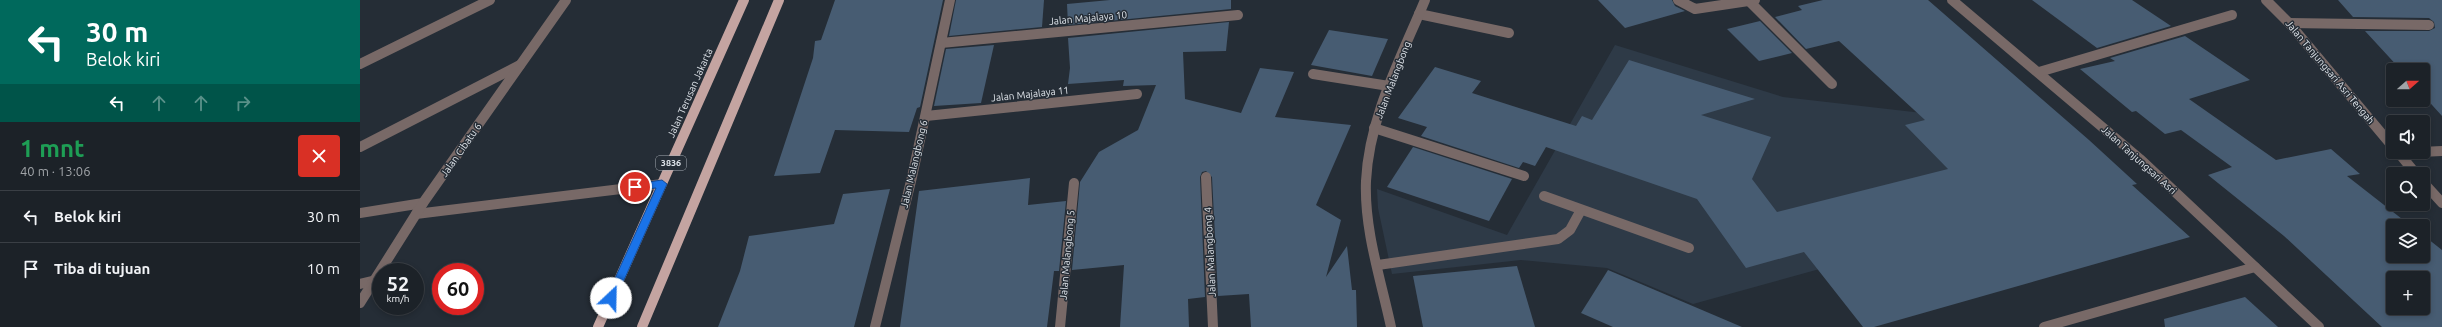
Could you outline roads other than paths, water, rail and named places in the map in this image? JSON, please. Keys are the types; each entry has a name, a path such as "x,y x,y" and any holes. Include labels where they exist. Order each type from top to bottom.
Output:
{"main road":[{"name":"Jalan Terusan Jakarta","path":"598,327 744,0"},
{"path":"642,327 779,0"}],"street":[{"path":"360,64 490,0"},
{"name":"Jalan Cibatu 6","path":"386,263 423,203 566,0"},
{"name":"Jalan Malangbong 6","path":"875,327 926,116 950,0"},
{"name":"Jalan Malangbong","path":"1391,327 1367,208 1367,177 1374,128 1389,86 1425,0"},
{"path":"1678,0 1695,9 1752,1 1832,84"},
{"name":"Jalan Tanjungsari Asri","path":"1952,0 2039,72 2140,159 2319,327"},
{"name":"Jalan Tanjungsari Asri Tengah","path":"2266,0 2289,23 2386,138"},
{"path":"1419,14 1509,33"},
{"name":"Jalan Majalaya 10","path":"941,43 1238,15"},
{"path":"2039,72 2232,15"},
{"path":"2289,23 2429,25"},
{"path":"360,147 522,64"},
{"path":"1313,74 1389,86"},
{"name":"Jalan Majalaya 11","path":"926,116 1138,94"},
{"path":"1374,128 1524,176"},
{"path":"2430,152 2442,151"},
{"path":"2430,156 2442,158"},
{"name":"Jalan Tanjungsari Asri Tengah","path":"2404,159 2410,167"},
{"name":"Jalan Malangbong 4","path":"1206,177 1213,327"},
{"name":"Jalan Malangbong 5","path":"1060,327 1074,183"},
{"path":"416,214 662,184"},
{"path":"2430,190 2442,203"},
{"path":"1544,196 1689,248"},
{"path":"360,213 423,203"},
{"path":"1378,265 1558,239 1570,230 1581,210"},
{"path":"2044,327 2058,325 2255,267"},
{"path":"360,284 372,281"},
{"name":"Jalan Cibatu 6","path":"360,303 372,286"}]}
